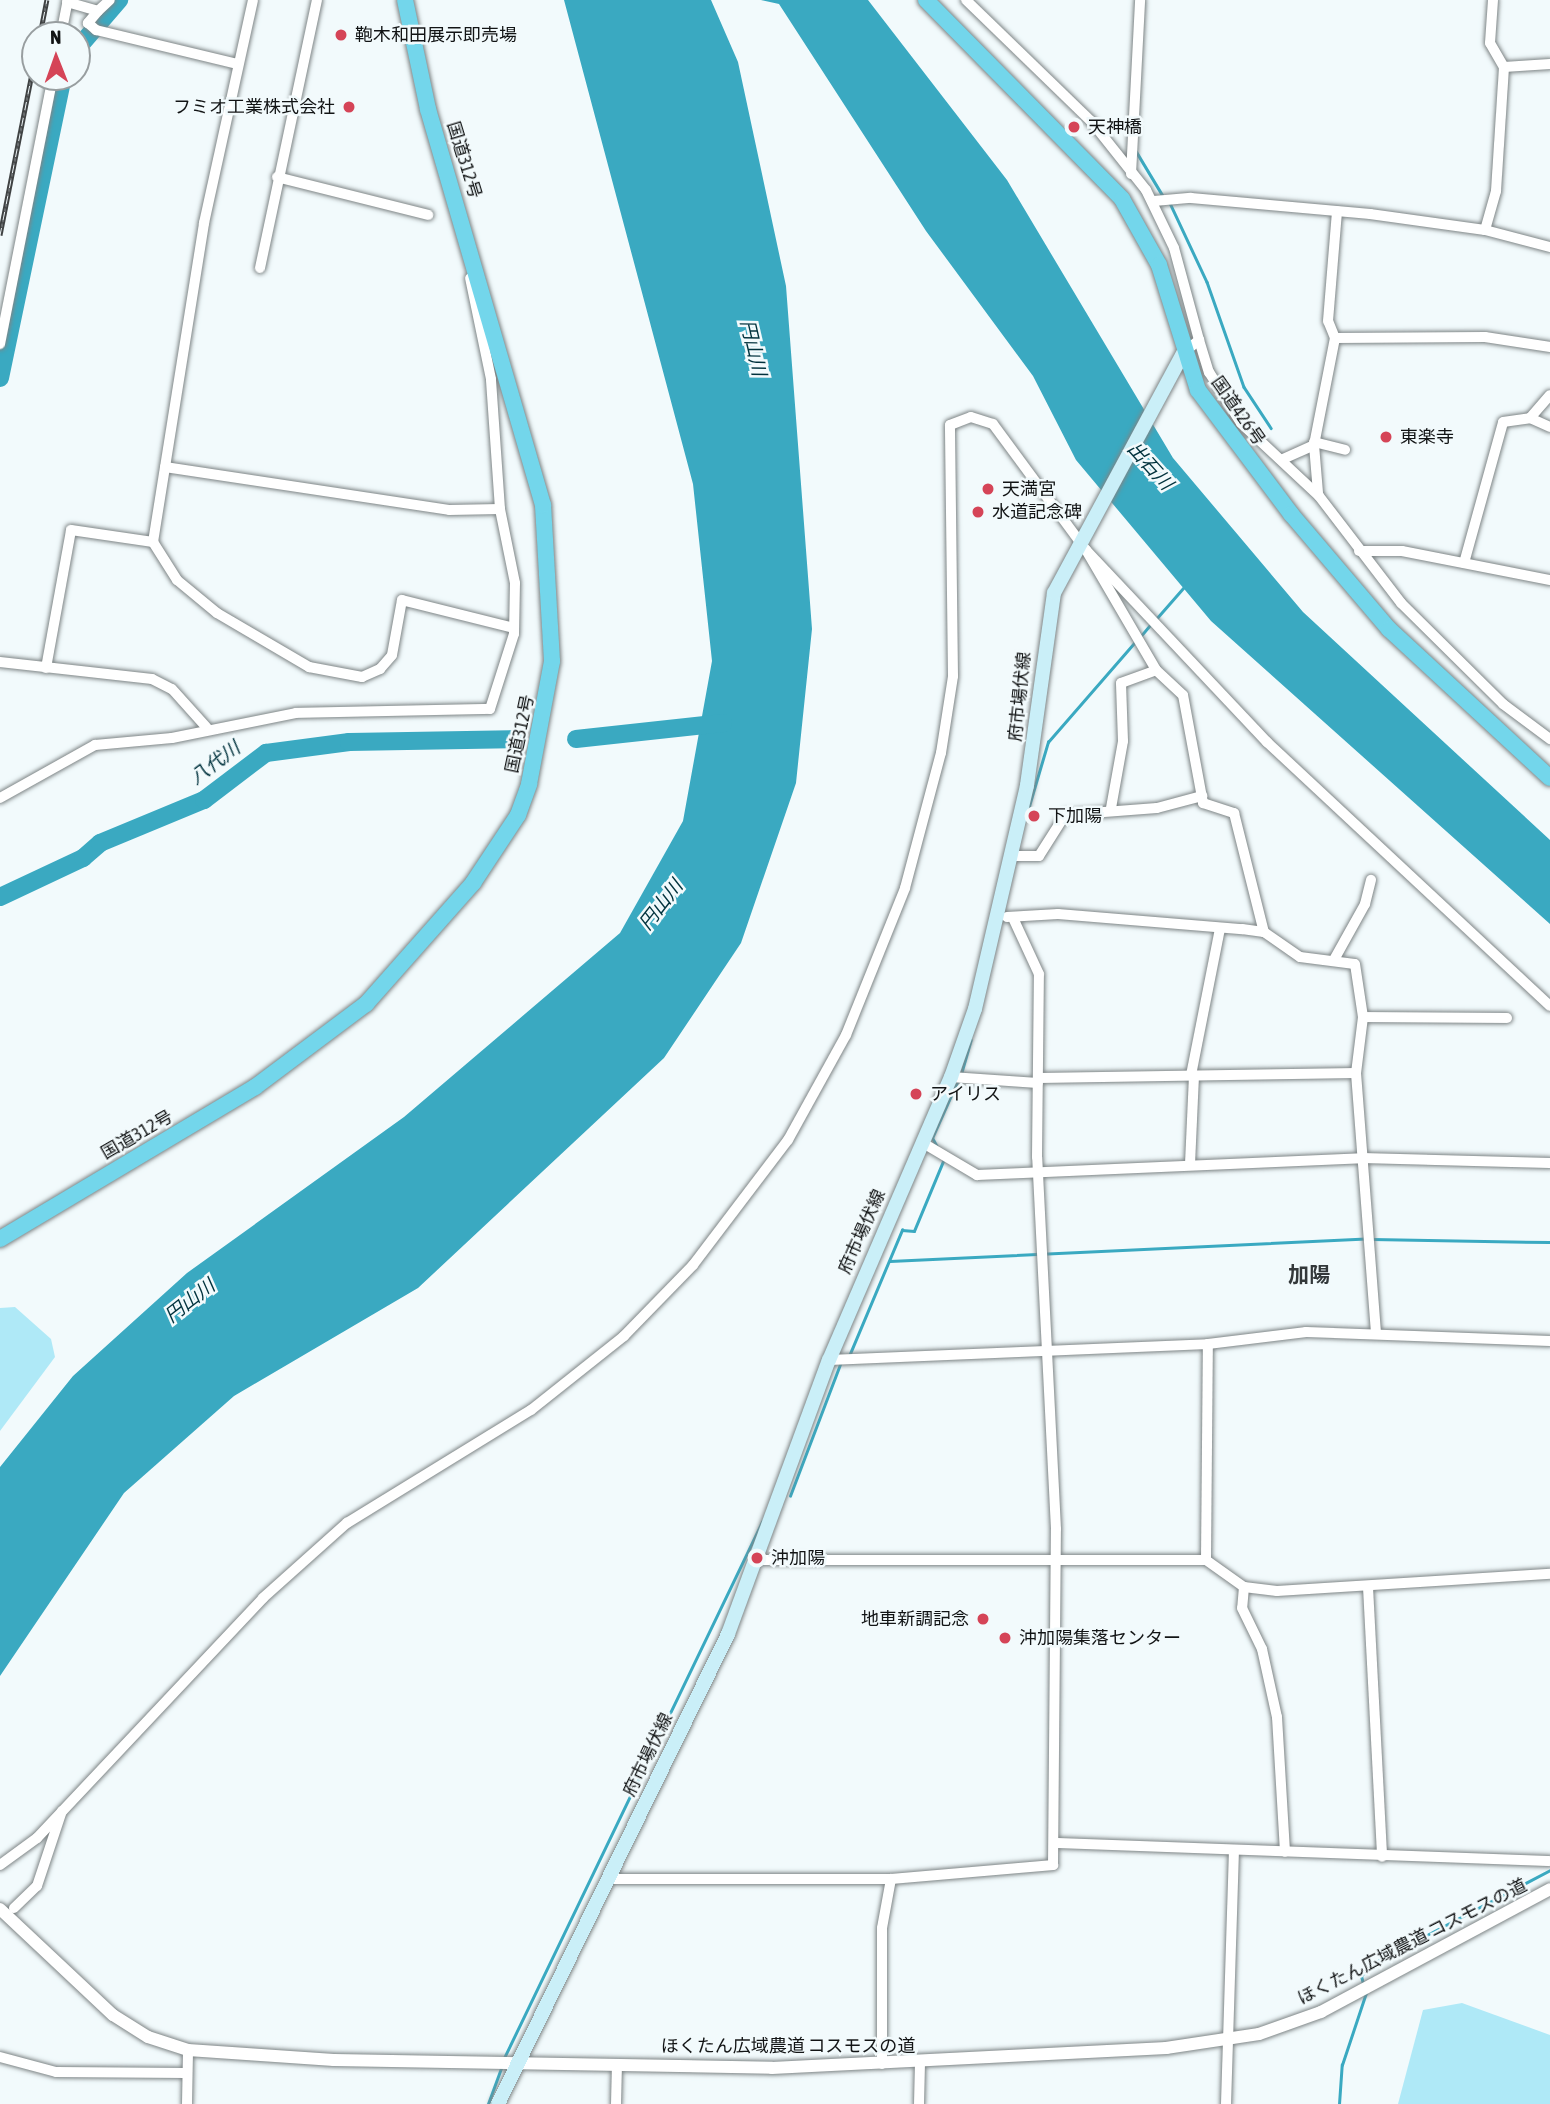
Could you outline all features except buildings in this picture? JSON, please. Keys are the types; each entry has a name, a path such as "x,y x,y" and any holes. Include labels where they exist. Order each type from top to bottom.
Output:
{"highway":[{"name":"国道312号","path":"0,1239 255,1087 366,1004 445,918 518,815 548,699 551,569 534,461 428,109 405,0"},
{"name":"国道426号","path":"926,0 1122,199 1159,265 1183,353 1198,390 1240,447 1371,608 1482,720 1550,778"}],"main road":[{"name":"府市場伏線","path":"498,2104 760,1560 829,1360 951,1077 1010,856 1041,709 1049,615 1083,540 1183,353"}],"street":[{"path":"110,0 98,11 93,27 239,64"},
{"path":"253,0 204,223 153,542 177,580 217,613 309,667 371,676 392,655 402,600 514,628"},
{"path":"260,268 277,177 317,0"},
{"path":"966,0 1091,121 1154,201 1199,340 1221,396 1319,496 1359,551 1484,686 1550,739"},
{"path":"1131,174 1140,0"},
{"path":"1485,230 1496,191 1504,66 1490,43 1493,0"},
{"path":"64,21 68,1 98,11"},
{"path":"1504,66 1550,64"},
{"path":"0,344 50,91"},
{"path":"277,177 428,215"},
{"path":"1154,201 1338,211 1485,230 1550,247"},
{"path":"1319,496 1314,443 1335,338 1328,321 1338,211"},
{"path":"0,798 95,745 296,713 485,712 497,696 514,628 515,583 500,509 491,379 467,262 471,250"},
{"path":"1335,338 1485,337 1550,347"},
{"path":"1183,353 1199,340"},
{"path":"1530,418 1550,395"},
{"path":"0,1865 63,1809 262,1598 347,1523 531,1410 624,1336 693,1265 788,1140 846,1035 876,962 921,839 942,753 953,676 950,425 971,417 993,424 1083,540 1267,742 1550,1006"},
{"path":"1464,563 1503,422 1530,418 1550,427"},
{"path":"1283,459 1314,443 1345,450"},
{"path":"165,467 449,510 500,509"},
{"path":"46,668 71,530 153,542"},
{"path":"1083,540 1156,670 1183,695 1202,796"},
{"path":"1359,551 1402,551 1550,580"},
{"path":"0,662 152,679 172,689 207,728"},
{"path":"1111,808 1122,741 1121,683 1156,670"},
{"path":"1010,856 1039,856 1065,815 1111,808 1157,808 1202,796 1234,813 1264,932"},
{"path":"1335,958 1371,880"},
{"path":"996,915 1013,918 1058,914 1264,932 1300,957 1335,958 1355,964 1363,1017 1356,1073 1376,1333"},
{"path":"608,1879 891,1879 1049,1869 1056,1843 1056,1560 1039,1172 1039,974 1013,918"},
{"path":"1190,1164 1192,1075 1220,929"},
{"path":"1363,1017 1507,1018"},
{"path":"951,1077 1038,1080 1356,1073"},
{"path":"923,1143 977,1175 1362,1158 1550,1163"},
{"path":"829,1360 1208,1345 1306,1332 1550,1341"},
{"path":"1206,1560 1208,1345"},
{"path":"760,1560 1206,1560 1244,1587 1368,1587 1509,1572 1550,1574"},
{"path":"1244,1587 1242,1608 1262,1649 1277,1717 1285,1852"},
{"path":"1368,1587 1382,1857"},
{"path":"15,1908 37,1886 63,1809"},
{"path":"1056,1843 1382,1857 1550,1861"},
{"path":"1226,2104 1234,1851"},
{"path":"882,2064 882,1928 891,1879"},
{"name":"ほくたん広域農道 コスモスの道","path":"0,1909 113,2015 148,2037 188,2050 271,2058 617,2064 882,2064 1228,2041 1321,2012 1550,1889"},
{"path":"187,2104 188,2050"},
{"path":"0,2057 56,2072 186,2073"},
{"path":"919,2104 920,2063"},
{"path":"617,2064 617,2104"}],"shaded area":[{"path":"15,1307 51,1339 55,1357 0,1431 0,1308"},
{"path":"1462,2003 1550,2035 1550,2104 1398,2104 1423,2010"}],"water":[{"name":"円山川","path":"564,0 711,0 738,62 786,286 812,629 796,783 741,943 664,1058 418,1288 234,1396 124,1493 0,1676 0,1467 73,1376 187,1273 404,1117 620,933 683,821 712,661 693,484"},
{"name":"出石川","path":"761,0 868,0 1007,180 1173,458 1303,612 1550,840 1550,924 1211,621 1076,460 1033,376 926,231 779,4"}],"waterway":[{"path":"91,33 119,0"},
{"path":"0,378 60,91"},
{"path":"1136,151 1163,196"},
{"path":"1170,203 1207,282 1244,387 1271,428"},
{"path":"1156,619 1184,587"},
{"path":"1140,637 1151,624"},
{"path":"1029,806 1048,742 1135,642"},
{"name":"八代川","path":"576,739 723,723"},
{"name":"八代川","path":"0,897 83,858 100,843 204,800 266,753 349,742 518,739"},
{"path":"961,1074 971,1040"},
{"path":"937,1147 932,1138 958,1080"},
{"path":"849,1356 902,1230 914,1231 944,1159"},
{"path":"890,1261 1365,1239"},
{"path":"1372,1239 1550,1242"},
{"path":"790,1496 841,1362"},
{"path":"504,2058 762,1522"},
{"path":"1363,1984 1361,1976 1372,1964 1550,1870"},
{"path":"1339,2104 1342,2065 1366,1993"},
{"path":"488,2104 501,2068"}],"railway":[{"path":"43,21 47,0"},
{"path":"0,235 28,91"}],"place":[{"name":"鞄木和田展示即売場","path":"341,35"},
{"name":"フミオ工業株式会社","path":"349,107"},
{"name":"天神橋","path":"1074,127"},
{"name":"東楽寺","path":"1386,437"},
{"name":"天満宮","path":"988,489"},
{"name":"水道記念碑","path":"978,512"},
{"name":"下加陽","path":"1034,816"},
{"name":"アイリス","path":"916,1094"},
{"name":"沖加陽","path":"757,1558"},
{"name":"地車新調記念","path":"983,1619"},
{"name":"沖加陽集落センター","path":"1005,1638"}],"district":[{"name":"加陽","path":"1309,1274"}]}
